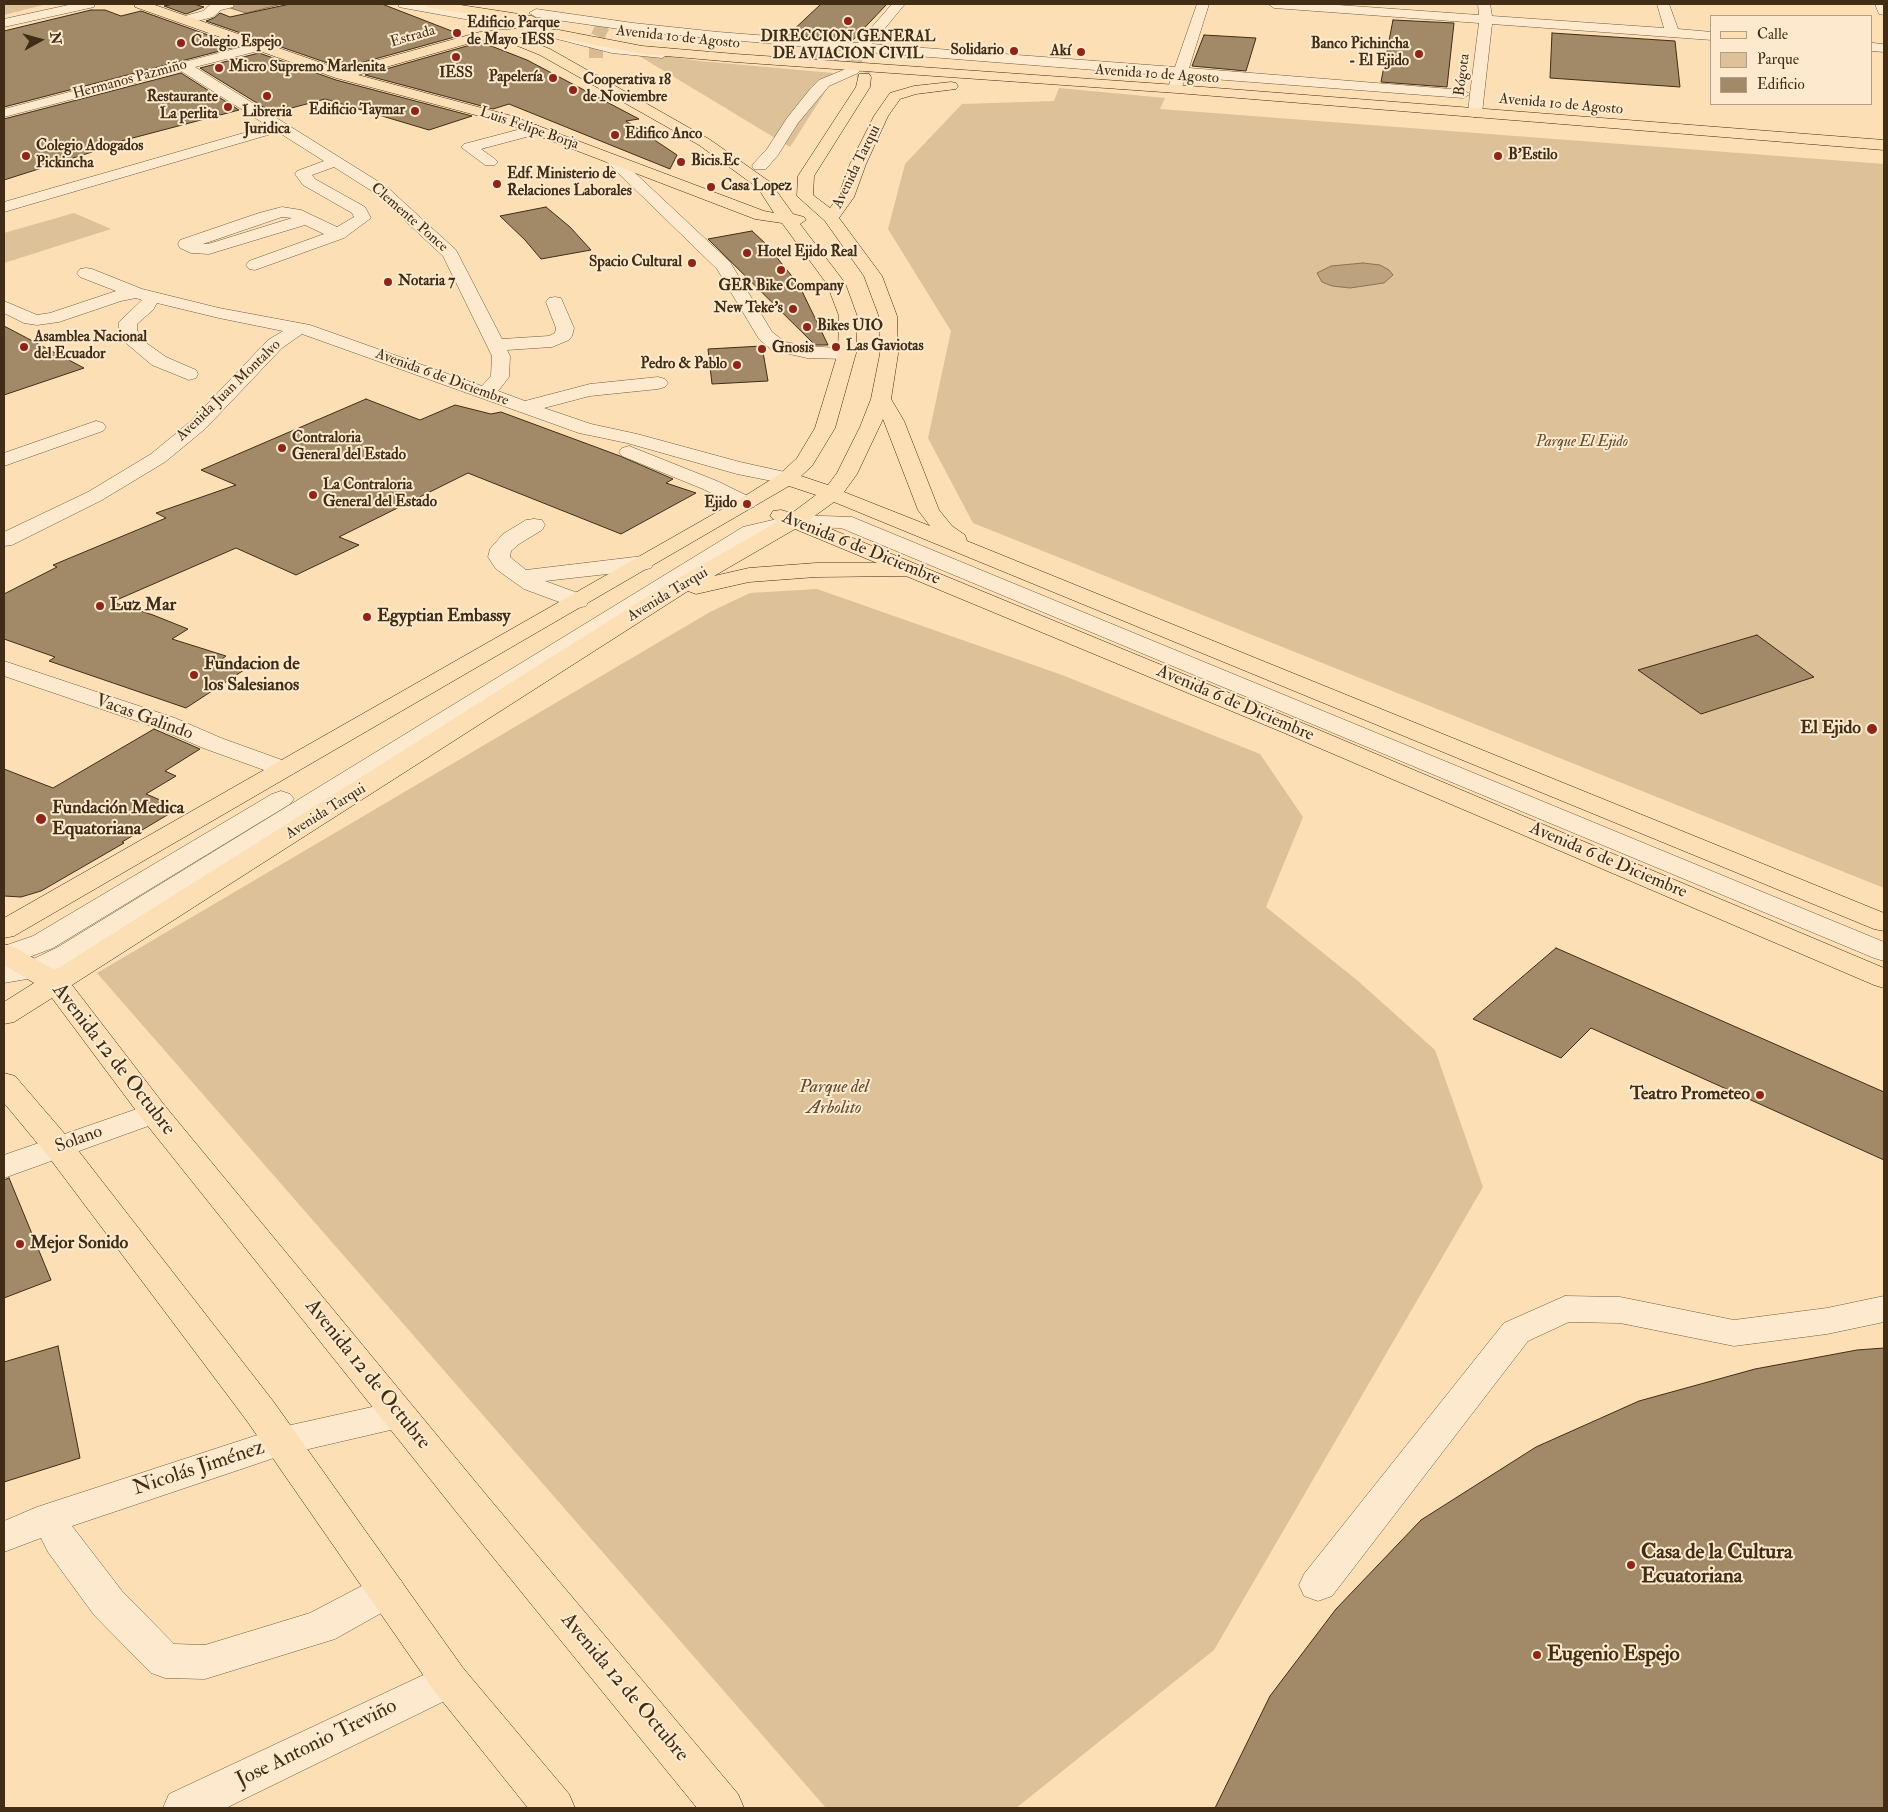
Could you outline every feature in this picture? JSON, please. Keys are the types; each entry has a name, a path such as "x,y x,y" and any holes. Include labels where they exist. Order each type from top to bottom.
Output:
{"main road":[{"name":"Luis Felipe Borja","path":"140,4 257,47 341,75 507,119 614,161"},
{"name":"Avenida 10 de Agosto","path":"431,4 521,18 693,40 860,50 1178,79 1469,101 1706,116"},
{"path":"521,18 536,26 578,34 700,50 803,57"},
{"name":"Avenida 10 de Agosto","path":"494,34 525,32 559,34 642,50 1044,79 1178,79"},
{"path":"494,34 524,42 545,52 704,142 764,185"},
{"name":"Estrada","path":"341,75 480,36 494,34"},
{"path":"832,218 805,196 806,176 863,88 858,74"},
{"name":"Avenida Tarqui","path":"4,1015 45,977 669,593 794,521 832,494 847,474 870,427 880,399 889,354 888,316 872,276 832,218 846,197 858,164 881,116 895,96 914,90 1044,79"},
{"path":"660,100 718,134"},
{"name":"Avenida 10 de Agosto","path":"1469,101 1884,146"},
{"path":"5,953 284,769 747,504 787,478 805,462 825,428 847,352 848,316 836,283 771,198 764,185 760,166 749,155"},
{"path":"614,161 761,216 790,221 832,218"},
{"path":"880,399 894,421 928,510 944,531 977,553"},
{"name":"Avenida 6 de Diciembre","path":"787,478 832,494 1884,923"},
{"name":"Avenida 6 de Diciembre","path":"747,504 916,570 1884,979"},
{"path":"669,593 749,575 816,570 916,570"},
{"name":"Avenida 12 de Octubre","path":"5,953 45,977 399,1415 722,1808"},
{"path":"4,1083 59,1148 282,1442 449,1680 554,1808"}],"street":[{"path":"4,23 89,4"},
{"path":"186,20 208,14 216,7 228,4"},
{"path":"404,4 515,24 559,34 612,50 858,74 1020,81 1884,146"},
{"path":"480,4 642,28 860,50 899,4"},
{"path":"1203,4 1178,79 1469,101"},
{"path":"1274,4 1710,36"},
{"name":"Bógota","path":"1469,101 1479,19 1484,4"},
{"path":"1664,4 1672,33"},
{"path":"1881,4 1884,10"},
{"path":"609,21 623,10"},
{"name":"Hermanos Pazmiño","path":"4,114 257,47"},
{"name":"Clemente Ponce","path":"183,66 381,190 450,254 500,356 500,377 485,394"},
{"path":"760,166 773,152 792,121 816,90 824,83 858,74"},
{"path":"4,207 280,127"},
{"path":"490,162 469,147 536,130"},
{"name":"Luis Felipe Borja","path":"614,161 724,266 765,335 778,346 807,352 847,352"},
{"path":"255,265 338,234 363,218 359,210 309,182 303,174 312,168 336,162"},
{"path":"306,219 210,250 191,248 186,244 265,216 282,212 295,214 306,219 338,234"},
{"path":"86,273 144,295 148,306 128,322 128,330 135,343 159,361 190,374"},
{"path":"4,306 37,320 52,318 118,296 144,295"},
{"name":"Avenida 6 de Diciembre","path":"144,295 311,331 586,429 630,438 737,468 787,478"},
{"path":"495,345 552,341 563,336 565,328 555,302"},
{"name":"Avenida Juan Montalvo","path":"4,540 95,496 158,458 198,425 274,344 298,329"},
{"path":"523,407 590,390 658,383"},
{"path":"4,460 96,427"},
{"name":"Avenida 6 de Diciembre","path":"586,429 614,446 710,485 747,504"},
{"path":"5,953 52,937 730,530 772,513 815,506 853,514 1884,938"},
{"path":"45,977 68,953 751,532 794,521 844,522 1884,952"},
{"path":"534,525 511,538 500,549 499,557 504,564 532,584 578,601"},
{"path":"522,577 643,563"},
{"name":"Vacas Galindo","path":"4,668 166,723 212,744 284,769"},
{"name":"Solano","path":"4,1167 154,1113"},
{"path":"1318,1585 1516,1332 1565,1309 1620,1310 1734,1333 1827,1321 1884,1309"},
{"name":"Nicolás Jiménez","path":"4,1537 50,1518 282,1442 399,1415"},
{"path":"50,1518 61,1540 108,1603 165,1661 205,1662 321,1627 387,1590"},
{"name":"Jose Antonio Treviño","path":"184,1808 449,1680"}],"green space":[{"path":"4,4 47,4 4,15"},
{"path":"631,51 699,61 833,73 834,78 790,147"},
{"name":"Parque El Ejido","path":"1059,88 1165,98 1160,109 1884,164 1884,888 973,523 928,438 951,331 888,229 905,164 962,104 1054,101"},
{"path":"74,213 111,229 4,263 4,233"},
{"name":"Parque del Arbolito","path":"817,589 1062,675 1260,754 1303,817 1266,907 1358,981 1435,1050 1483,1187 1214,1650 1016,1808 826,1808 97,973 710,612 750,593"}],"shaded area":[{"path":"234,4 282,4 246,13 224,6"},
{"path":"1363,263 1380,265 1389,270 1393,275 1384,283 1350,288 1332,286 1322,282 1317,273 1331,266"}],"building":[{"path":"194,4 204,7 186,14 164,6"},
{"path":"290,4 382,4 462,35 342,68 206,21 220,13 230,17"},
{"name":"DIRECCION GENERAL DE AVIACION CIVIL","path":"821,4 887,4 853,40 788,35"},
{"path":"91,10 105,10 121,16 141,11 239,46 4,107 4,31"},
{"name":"Banco Pichincha - El Ejido","path":"1393,20 1454,23 1447,87 1381,82"},
{"path":"1552,33 1675,41 1680,87 1550,78"},
{"path":"1204,35 1256,38 1246,71 1192,66"},
{"path":"481,42 527,60 639,119 626,121 677,155 670,169 509,104 493,109 365,75"},
{"path":"259,53 336,80 472,116 429,130 325,99 273,113 200,68"},
{"path":"181,73 239,110 87,150 92,152 4,180 4,119"},
{"path":"546,207 570,227 591,250 541,259 525,240 500,216"},
{"path":"752,231 766,244 799,285 828,345 815,345 708,239"},
{"name":"Asamblea Nacional del Ecuador","path":"4,326 84,368 4,395"},
{"name":"Pedro & Pablo","path":"762,346 768,381 712,384 708,349"},
{"path":"366,399 420,420 455,405 491,414 501,412 620,456 673,479 666,483 696,493 621,534 468,473 339,537 359,545 296,575 236,548 112,602 188,629 172,639 226,656 222,659 247,668 186,708 49,661 55,657 4,639 4,594 57,567 53,565 166,518 156,513 236,485 201,470"},
{"path":"1757,635 1814,677 1701,714 1638,670"},
{"path":"154,729 200,749 165,771 176,776 146,794 179,808 122,842 124,843 41,891 21,897 4,896 4,769 53,788"},
{"path":"1556,948 1884,1092 1884,1160 1591,1028 1561,1058 1473,1019"},
{"name":"Mejor Sonido","path":"9,1178 51,1280 4,1298 4,1180"},
{"path":"58,1346 80,1458 4,1482 4,1362"},
{"name":"Casa de la Cultura Ecuatoriana","path":"1884,1348 1884,1808 1215,1808 1270,1696 1336,1609 1421,1520 1536,1447 1639,1401 1755,1369 1857,1350"}],"tunnel":[{"path":"596,58 596,40 602,27 609,21"},
{"path":"803,57 847,61 862,68 864,77"}],"place":[{"name":"DIRECCION GENERAL DE AVIACION CIVIL","path":"848,21"},
{"name":"Edificio Parque de Mayo IESS","path":"457,33"},
{"name":"Colegio Espejo","path":"181,43"},
{"name":"Solidario","path":"1014,51"},
{"name":"Akí","path":"1081,52"},
{"name":"Banco Pichincha - El Ejido","path":"1419,54"},
{"name":"IESS","path":"456,57"},
{"name":"Micro Supremo Marlenita","path":"219,68"},
{"name":"Papelería","path":"553,78"},
{"name":"Cooperativa 18 de Noviembre","path":"573,90"},
{"name":"Libreria Juridica","path":"267,96"},
{"name":"Restaurante La perlita","path":"228,107"},
{"name":"Edificio Taymar","path":"415,111"},
{"name":"Edifico Anco","path":"615,135"},
{"name":"Colegio Adogados Pickincha","path":"26,156"},
{"name":"B'Estilo","path":"1498,156"},
{"name":"Bicis.Ec","path":"681,162"},
{"name":"Edf. Ministerio de Relaciones Laborales","path":"497,184"},
{"name":"Casa Lopez","path":"711,187"},
{"name":"Hotel Ejido Real","path":"747,253"},
{"name":"Spacio Cultural","path":"692,263"},
{"name":"GER Bike Company","path":"781,270"},
{"name":"Notaria 7","path":"388,282"},
{"name":"New Teke's","path":"793,309"},
{"name":"Bikes UIO","path":"807,327"},
{"name":"Asamblea Nacional del Ecuador","path":"24,347"},
{"name":"Las Gaviotas","path":"836,347"},
{"name":"Gnosis","path":"762,349"},
{"name":"Pedro & Pablo","path":"737,365"},
{"name":"Contraloria General del Estado","path":"282,448"},
{"name":"La Contraloria General del Estado","path":"313,495"},
{"name":"Ejido","path":"747,504"},
{"name":"Luz Mar","path":"100,606"},
{"name":"Egyptian Embassy","path":"367,617"},
{"name":"Fundacion de los Salesianos","path":"194,675"},
{"name":"El Ejido","path":"1872,729"},
{"name":"Fundación Medica Equatoriana","path":"41,819"},
{"name":"Teatro Prometeo","path":"1760,1095"},
{"name":"Mejor Sonido","path":"20,1244"},
{"name":"Casa de la Cultura Ecuatoriana","path":"1631,1565"},
{"name":"Eugenio Espejo","path":"1537,1655"}]}
